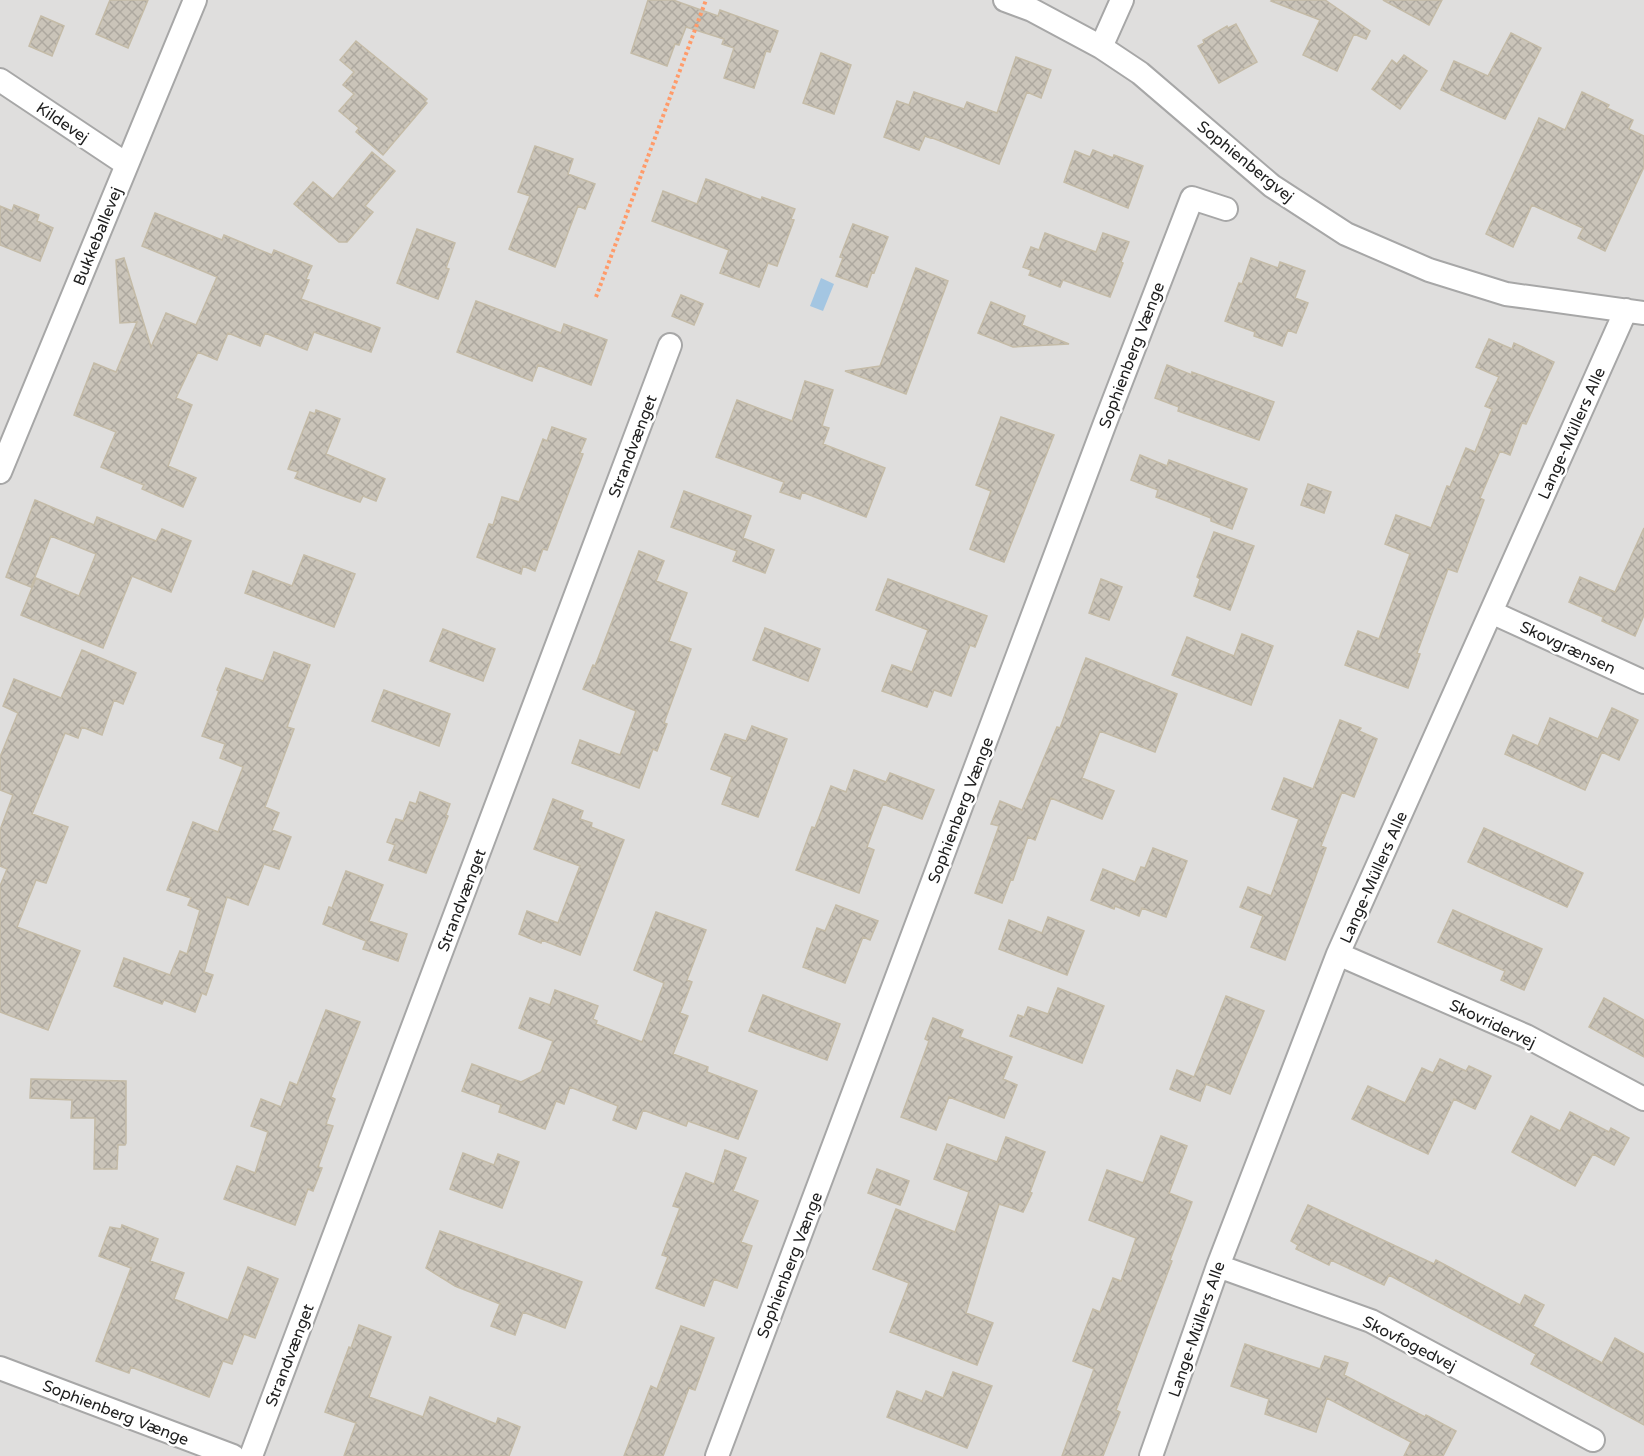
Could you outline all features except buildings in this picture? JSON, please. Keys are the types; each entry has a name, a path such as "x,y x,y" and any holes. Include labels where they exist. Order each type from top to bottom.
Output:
{"street":[{"name":"Bukkeballevej","path":"0,472 195,0"},
{"name":"Sophienbergvej","path":"1005,0 1032,10 1101,47 1140,73 1272,186 1346,234 1429,270 1506,294 1635,312"},
{"path":"1101,47 1122,0"},
{"name":"Kildevej","path":"0,80 126,165"},
{"name":"Sophienberg Vænge","path":"717,1456 1192,198 1226,209"},
{"name":"Lange-Müllers Alle","path":"1151,1456 1218,1266 1338,954 1491,612 1635,312"},
{"name":"Strandvænget","path":"251,1456 670,345"},
{"name":"Skovgrænsen","path":"1491,612 1644,682"},
{"name":"Skovridervej","path":"1338,954 1526,1036 1644,1099"},
{"name":"Skovfogedvej","path":"1218,1266 1371,1321 1593,1440"},
{"name":"Sophienberg Vænge","path":"0,1368 233,1456"}],"path":[{"path":"596,297 706,0"}],"shaded area":[{"path":"0,0 1644,0 1644,1456 0,1456"}],"water":[{"path":"821,278 834,284 823,311 810,306"}]}
